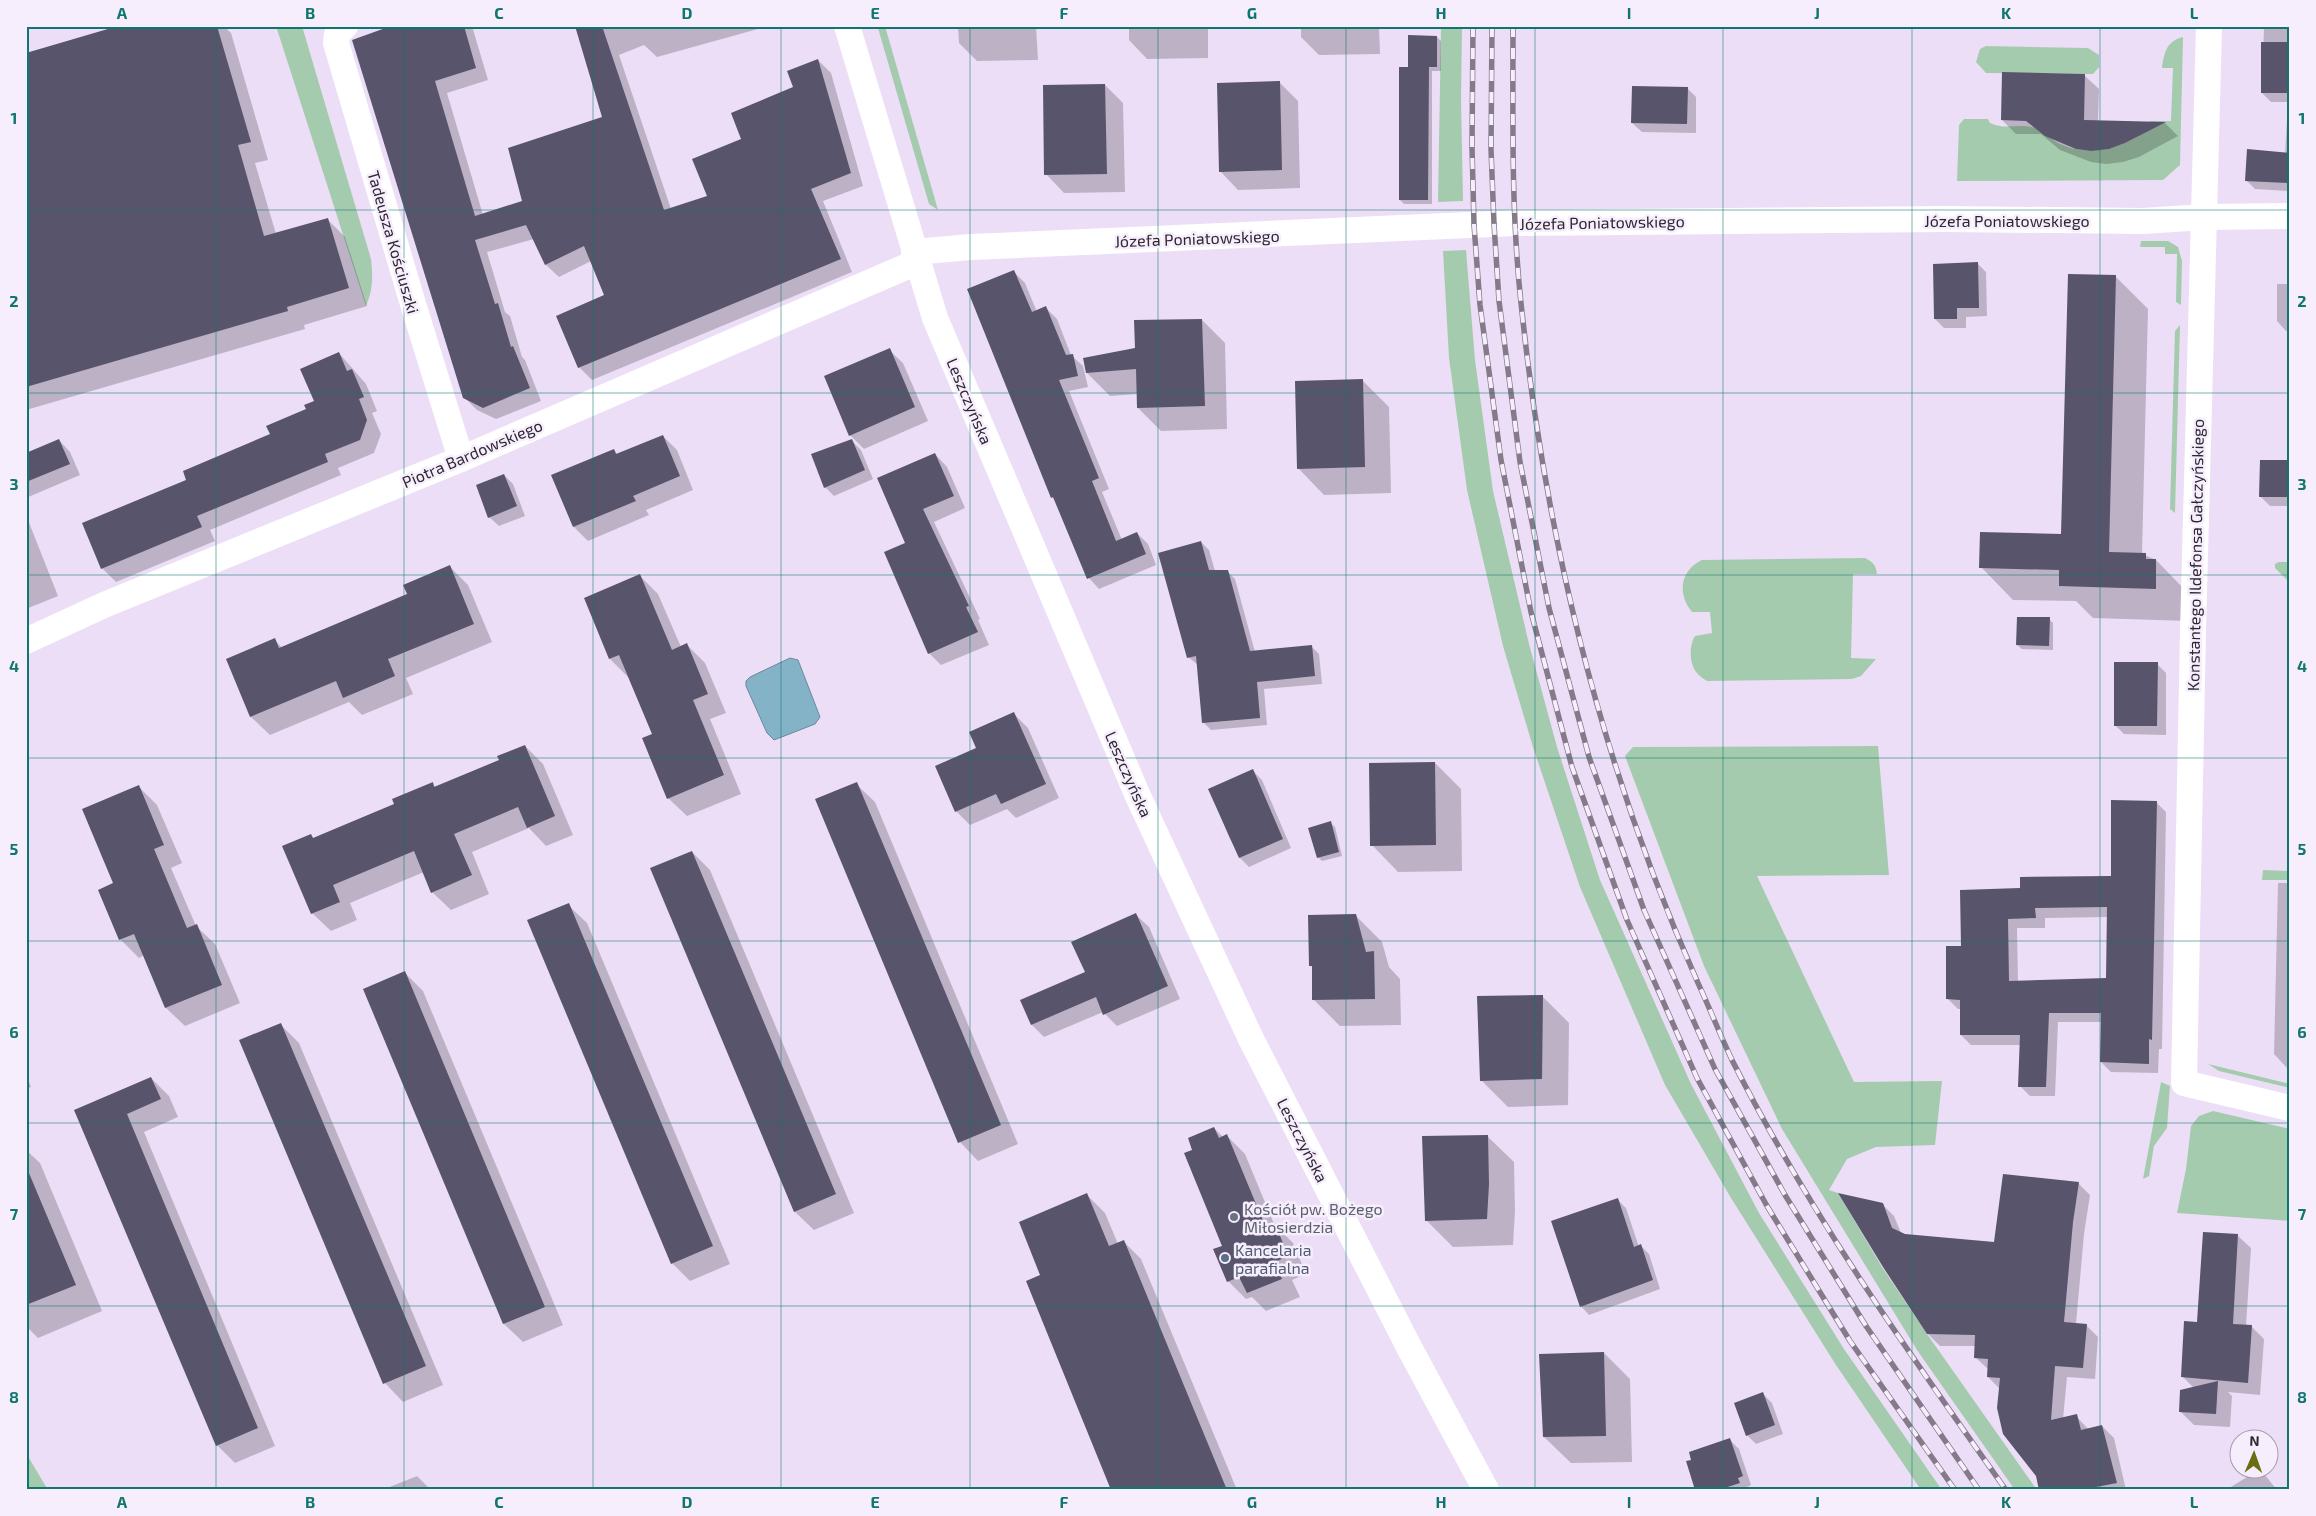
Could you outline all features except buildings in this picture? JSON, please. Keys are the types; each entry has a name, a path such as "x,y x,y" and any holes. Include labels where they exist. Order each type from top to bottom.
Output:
{"street":[{"name":"Tadeusza Kościuszki","path":"345,26 337,34 336,43 413,304 462,459"},
{"name":"Leszczyńska","path":"847,26 935,318 1137,794 1251,1039 1410,1349 1486,1490"},
{"name":"Konstantego Ildefonsa Gałczyńskiego","path":"2209,26 2184,1083 2290,1108"},
{"name":"Józefa Poniatowskiego","path":"916,257 971,247 1515,223 1946,219 2143,221 2204,217 2290,216"},
{"name":"Piotra Bardowskiego","path":"26,641 104,605 462,459 916,257"}],"green space":[{"path":"276,26 302,26 371,259 372,283 366,306"},
{"path":"885,26 938,210 929,204 878,28"},
{"path":"1441,26 1462,26 1463,201 1438,202"},
{"path":"2183,37 2180,165 2163,180 1957,181 1959,125 1964,119 1988,119 1990,123 2006,127 2032,127 2058,143 2081,150 2105,149 2116,146 2127,142 2148,129 2150,121 2171,121 2173,68 2162,68 2167,48 2173,41"},
{"path":"1986,46 2088,48 2099,55 2099,67 2093,74 1986,73 1976,62 1980,49"},
{"path":"2141,241 2168,241 2178,247 2182,261 2181,305 2176,302 2177,254 2165,254 2165,247 2140,247"},
{"path":"1466,250 1475,360 1493,491 1529,644 1557,747 1600,880 1691,1084 1759,1213 1844,1349 1942,1490 1921,1490 1836,1365 1731,1198 1665,1085 1580,887 1533,747 1503,646 1467,490 1449,358 1443,251"},
{"path":"2180,325 2175,513 2170,509 2175,331"},
{"path":"1865,558 1874,564 1877,574 1853,574 1851,658 1876,659 1861,676 1852,679 1707,681 1694,669 1691,655 1695,636 1712,633 1710,612 1692,612 1684,598 1683,583 1685,576 1695,564 1702,560"},
{"path":"2290,562 2290,583 2275,568 2275,564"},
{"path":"1878,746 1889,875 1757,876 1854,1082 1942,1081 1935,1145 1876,1147 1847,1159 1829,1190 1838,1193 1882,1267 2037,1490 2015,1490 1917,1350 1782,1129 1704,966 1625,756 1633,747"},
{"path":"2263,870 2290,871 2290,880 2262,880"},
{"path":"2208,1064 2290,1084 2290,1088 2219,1071"},
{"path":"2161,1082 2170,1086 2167,1128 2154,1146 2149,1176 2143,1179"},
{"path":"2213,1111 2290,1129 2290,1221 2177,1213 2186,1169 2191,1126 2199,1116"},
{"path":"26,1453 48,1490 26,1490"}],"water":[{"path":"790,658 798,660 820,717 815,724 774,740 767,733 746,686 746,681 750,677"}],"railway":[{"path":"1473,26 1472,147 1474,225 1480,305 1501,460 1531,612 1572,767 1627,920 1697,1078 1767,1206 1850,1341 1955,1490"},
{"path":"1492,26 1491,149 1494,224 1499,301 1520,462 1549,608 1589,757 1644,910 1715,1069 1785,1195 1866,1326 1979,1490"},
{"path":"1513,26 1513,165 1518,268 1532,391 1545,478 1582,650 1606,735 1633,819 1664,902 1733,1062 1794,1174 1897,1334 2006,1490"}],"place":[{"name":"Kościół pw. Bożego Miłosierdzia","path":"1234,1217"},
{"name":"Kancelaria parafialna","path":"1225,1258"}]}
